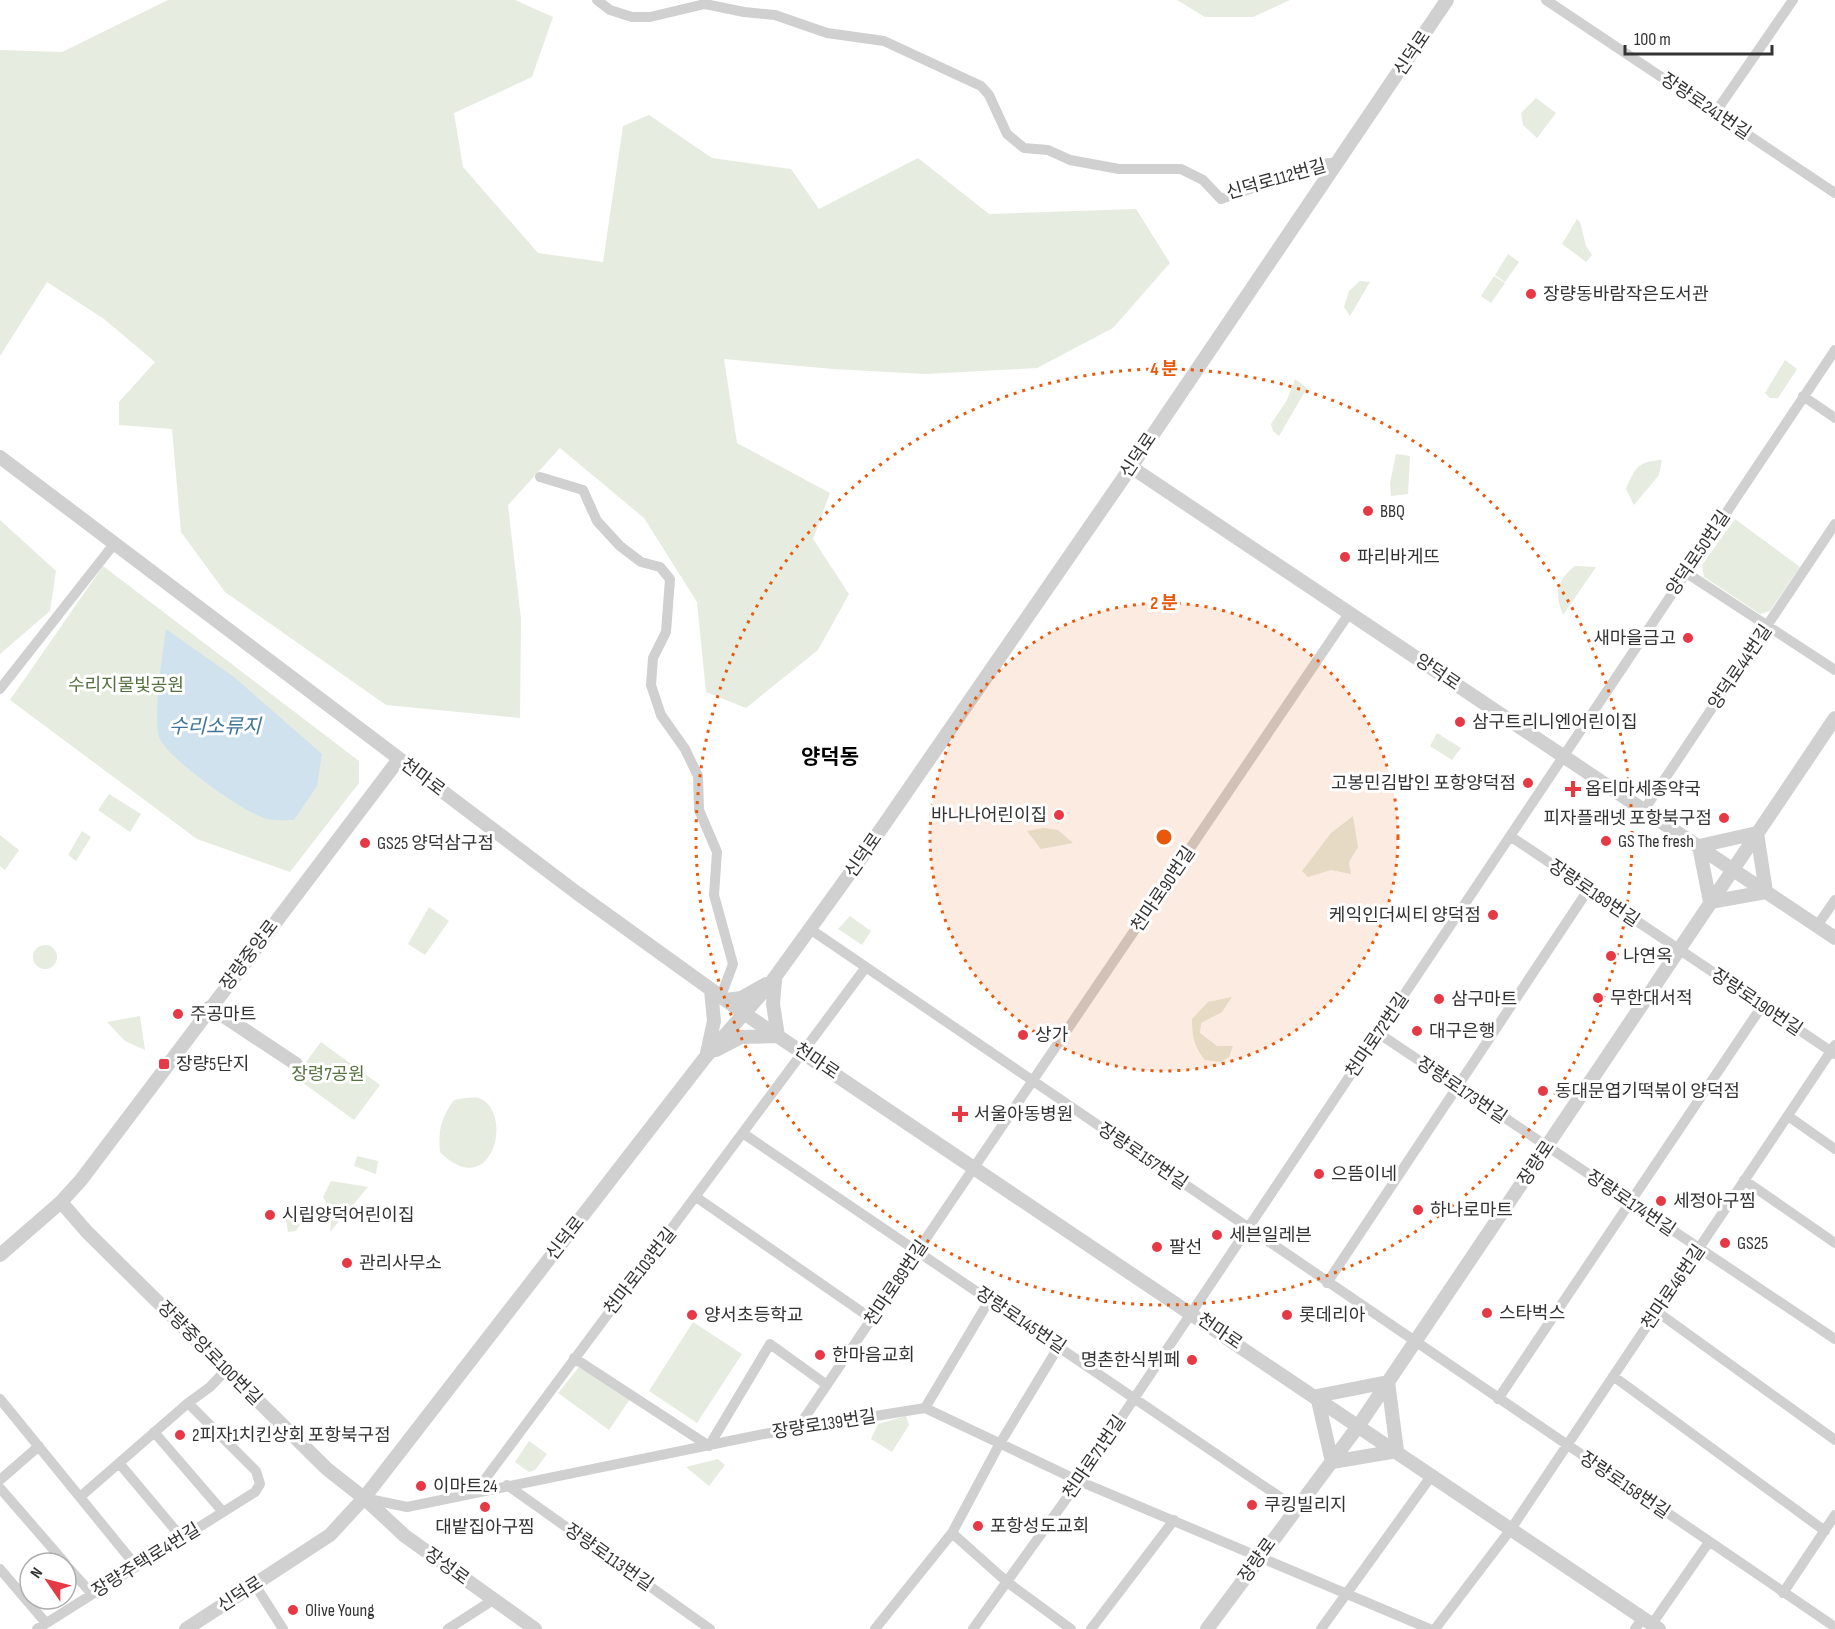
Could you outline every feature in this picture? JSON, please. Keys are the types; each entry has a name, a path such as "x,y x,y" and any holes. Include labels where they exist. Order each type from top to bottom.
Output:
{"street":[{"name":"신덕로112번길","path":"597,0 622,15 641,18 659,16 696,5 713,4 744,12 775,15 838,36 884,41 981,86 989,95 1007,134 1024,148 1048,150 1070,160 1119,169 1181,169 1203,180 1221,199 1322,164 1339,162"},
{"name":"신덕로","path":"186,1629 330,1535 364,1498 707,1056 775,978 1131,467 1447,0"},
{"name":"장량로241번길","path":"1546,0 1835,193"},
{"path":"1715,113 1793,0"},
{"name":"양덕로50번길","path":"1563,758 1835,350"},
{"path":"1803,396 1835,418"},
{"name":"천마로","path":"0,457 577,894 745,1014 1317,1396 1511,1528 1647,1625"},
{"name":"양덕로","path":"1131,467 1835,938"},
{"path":"540,477 583,490 597,521 620,546 641,562 660,567 670,579 666,632 653,658 651,685 661,715 685,749 698,776 699,810 717,852 714,895 733,964 719,995 707,1056"},
{"name":"양덕로44번길","path":"1644,810 1835,524"},
{"path":"0,689 114,544"},
{"path":"1685,572 1835,670"},
{"name":"천마로90번길","path":"975,1167 1350,612"},
{"name":"장량로","path":"1207,1629 1332,1462 1416,1343 1835,718"},
{"name":"천마로72번길","path":"1191,1312 1563,758"},
{"name":"장량중앙로","path":"0,1255 61,1202 399,759"},
{"path":"1757,833 1766,892 1710,903 1699,846 1757,833"},
{"name":"장량로189번길","path":"1510,836 1678,949"},
{"path":"1327,1283 1588,890"},
{"path":"1817,926 1835,900"},
{"name":"장량로157번길","path":"810,929 1416,1343"},
{"name":"장량로190번길","path":"1678,949 1762,1006 1834,1050"},
{"name":"천마로103번길","path":"477,1491 866,968"},
{"path":"719,995 741,998 775,978"},
{"path":"707,1056 741,1037 778,1036 773,1004 775,978"},
{"path":"1498,1399 1762,1006"},
{"path":"210,1007 296,1064"},
{"name":"장량로173번길","path":"1378,1033 1546,1147"},
{"name":"천마로46번길","path":"1435,1629 1511,1528 1834,1050"},
{"path":"1788,1116 1835,1149"},
{"name":"장량로145번길","path":"744,1134 1296,1508"},
{"name":"장량로174번길","path":"1546,1147 1835,1339"},
{"name":"천마로89번길","path":"796,1429 975,1167"},
{"path":"1744,1180 1835,1243"},
{"path":"696,1197 872,1319"},
{"name":"장량중앙로100번길","path":"61,1202 87,1232 327,1469 364,1498"},
{"path":"990,1299 925,1408 1079,1481 1430,1629"},
{"path":"1656,1311 1835,1440"},
{"name":"천마로71번길","path":"973,1629 1079,1481 1191,1312"},
{"name":"장량로158번길","path":"1416,1343 1835,1628"},
{"path":"574,1358 709,1446 770,1344 827,1385"},
{"path":"875,1629 952,1533 999,1445 1059,1346"},
{"path":"80,1497 188,1403 210,1387 227,1369"},
{"path":"1613,1376 1825,1531"},
{"path":"1388,1382 1397,1451 1332,1462 1317,1396 1388,1382"},
{"path":"0,1399 136,1566"},
{"name":"장량주택로4번길","path":"42,1626 255,1492 260,1485 256,1471 188,1403"},
{"name":"장량로139번길","path":"364,1498 407,1506 796,1429 925,1408"},
{"path":"154,1432 223,1512"},
{"path":"0,1480 39,1446"},
{"path":"119,1463 182,1538"},
{"path":"1321,1629 1432,1475"},
{"name":"장량로113번길","path":"507,1485 710,1629"},
{"path":"0,1488 54,1551"},
{"name":"장성로","path":"364,1498 405,1536 535,1629"},
{"path":"1783,1593 1835,1515"},
{"path":"1091,1629 1174,1520"},
{"path":"952,1533 1007,1582 1071,1629"},
{"path":"1647,1625 1709,1542"},
{"path":"0,1569 42,1626"},
{"path":"78,1578 92,1594"},
{"path":"255,1585 283,1629"},
{"path":"448,1629 493,1600"}],"green space":[{"path":"168,0 515,0 553,17 532,77 454,113 463,167 538,253 603,262 623,126 649,115 712,158 791,169 819,209 918,158 989,214 1136,209 1170,263 1113,328 1037,368 925,374 833,369 724,359 737,443 830,493 813,539 849,594 818,650 746,708 706,692 697,602 644,518 560,448 508,505 521,619 520,718 386,705 225,592 181,532 172,429 119,425 119,402 155,362 104,319 47,282 0,356 0,50 62,52"},
{"path":"1177,0 1290,0 1253,17 1205,17"},
{"path":"1536,98 1556,113 1537,138 1523,125 1521,113"},
{"path":"1577,219 1580,222 1586,246 1592,255 1586,262 1562,244"},
{"path":"1508,254 1519,262 1505,282 1495,275"},
{"path":"1494,276 1505,283 1491,303 1481,296"},
{"path":"1360,281 1370,282 1350,316 1344,307 1349,291"},
{"path":"1785,360 1797,369 1778,398 1770,398 1765,393"},
{"path":"1295,379 1307,388 1279,436 1273,431 1271,424 1287,400"},
{"path":"1396,454 1410,456 1408,494 1391,496 1390,483"},
{"path":"1662,460 1659,475 1634,505 1626,489 1635,471 1642,464"},
{"path":"1735,519 1800,567 1770,611 1760,614 1704,577 1702,565"},
{"path":"0,520 56,571 50,611 0,654"},
{"name":"수리지물빛공원","path":"103,566 359,761 359,783 290,872 197,839 10,700"},
{"path":"1575,566 1596,567 1563,615 1558,594 1559,588 1564,576"},
{"path":"1437,733 1461,748 1452,760 1430,746"},
{"path":"109,794 141,814 130,832 98,810"},
{"path":"1353,816 1358,847 1349,862 1351,874 1331,870 1308,877 1302,871 1331,833"},
{"path":"1043,828 1058,830 1073,843 1041,849 1027,831"},
{"path":"82,831 91,837 76,861 68,855"},
{"path":"0,835 19,850 5,870 0,866"},
{"path":"429,907 449,921 425,955 408,944"},
{"path":"850,916 871,931 862,945 838,929"},
{"path":"45,945 53,949 57,957 53,965 45,969 37,965 33,957 37,949"},
{"path":"1232,997 1222,1012 1201,1023 1200,1033 1217,1046 1233,1046 1229,1057 1221,1062 1205,1060 1194,1041 1192,1019 1208,1002"},
{"path":"140,1016 145,1050 125,1041 107,1022"},
{"name":"장령7공원","path":"321,1042 380,1085 354,1120 295,1077"},
{"path":"479,1098 490,1106 495,1120 496,1135 492,1150 485,1161 473,1167 458,1165 440,1152 441,1124 446,1113 454,1100"},
{"path":"357,1156 378,1161 376,1174 354,1166"},
{"path":"331,1181 368,1187 330,1232 332,1212 323,1197"},
{"path":"292,1207 302,1215 301,1223 296,1231 288,1232 284,1208"},
{"path":"693,1322 742,1354 697,1423 649,1391"},
{"path":"579,1367 630,1399 609,1430 558,1393"},
{"path":"906,1416 909,1425 892,1452 871,1439 878,1424"},
{"path":"529,1441 547,1454 535,1470 529,1472 515,1462"},
{"path":"718,1459 725,1465 709,1486 686,1467"}],"water":[{"name":"수리소류지","path":"166,629 234,677 322,754 317,786 294,820 267,819 242,807 192,772 160,739 157,718"}],"place":[{"name":"장량동바람작은도서관","path":"1531,294"},
{"name":"BBQ","path":"1368,511"},
{"name":"파리바게뜨","path":"1345,557"},
{"name":"새마을금고","path":"1688,638"},
{"name":"삼구트리니엔어린이집","path":"1460,722"},
{"name":"고봉민김밥인 포항양덕점","path":"1528,783"},
{"name":"옵티마세종약국","path":"1573,789"},
{"name":"바나나어린이집","path":"1059,815"},
{"name":"피자플래넷 포항북구점","path":"1724,818"},
{"name":"GS The fresh","path":"1606,841"},
{"name":"GS25 양덕삼구점","path":"365,843"},
{"name":"케익인더씨티 양덕점","path":"1493,915"},
{"name":"나연옥","path":"1611,956"},
{"name":"무한대서적","path":"1598,998"},
{"name":"삼구마트","path":"1439,999"},
{"name":"주공마트","path":"178,1014"},
{"name":"대구은행","path":"1417,1031"},
{"name":"상가","path":"1023,1035"},
{"name":"장량5단지","path":"164,1064"},
{"name":"동대문엽기떡볶이 양덕점","path":"1543,1091"},
{"name":"서울아동병원","path":"960,1114"},
{"name":"으뜸이네","path":"1319,1174"},
{"name":"세정아구찜","path":"1661,1201"},
{"name":"하나로마트","path":"1418,1210"},
{"name":"시립양덕어린이집","path":"270,1215"},
{"name":"세븐일레븐","path":"1217,1235"},
{"name":"GS25","path":"1725,1243"},
{"name":"팔선","path":"1157,1247"},
{"name":"관리사무소","path":"347,1263"},
{"name":"스타벅스","path":"1487,1313"},
{"name":"양서초등학교","path":"692,1315"},
{"name":"롯데리아","path":"1287,1315"},
{"name":"한마음교회","path":"820,1355"},
{"name":"명촌한식뷔페","path":"1192,1360"},
{"name":"2피자1치킨상회 포항북구점","path":"180,1435"},
{"name":"이마트24","path":"421,1486"},
{"name":"쿠킹빌리지","path":"1252,1505"},
{"name":"대밭집아구찜","path":"485,1507"},
{"name":"포항성도교회","path":"978,1526"},
{"name":"Olive Young","path":"293,1610"}],"district":[{"name":"양덕동","path":"830,757"}]}
